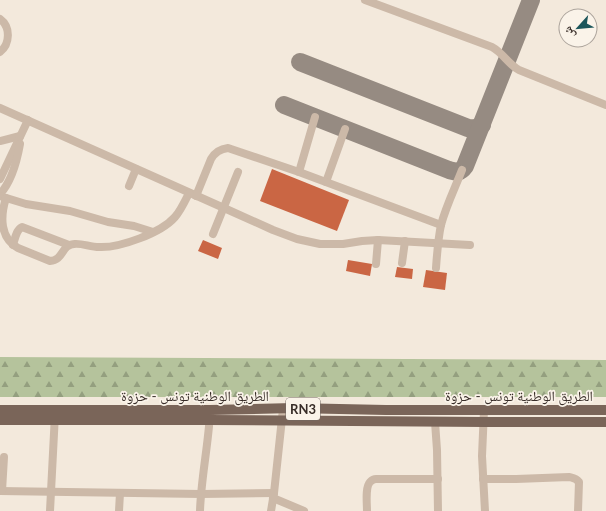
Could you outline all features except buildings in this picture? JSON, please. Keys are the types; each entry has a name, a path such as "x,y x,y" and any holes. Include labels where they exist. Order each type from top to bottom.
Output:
{"main road":[{"name":"الطريق الوطنية تونس - حزوة","path":"0,420 55,421 210,415 282,409 606,410"},
{"name":"الطريق الوطنية تونس - حزوة","path":"0,410 55,410 210,415 282,420 606,422"}],"street":[{"path":"365,0 492,47 501,53 519,70 606,105"},
{"path":"0,19 7,27 8,35 3,50 0,52"},
{"path":"0,108 285,235 309,242 331,245 378,240 470,245"},
{"path":"299,172 315,117"},
{"path":"0,179 28,120"},
{"path":"326,182 345,129"},
{"path":"0,141 20,136"},
{"path":"20,136 20,145 15,164 8,182 2,192 3,227 6,237 13,245 50,261 58,259 65,248 73,244 98,247 119,245 153,232 167,224 175,217 193,195 214,155 218,151 228,148 299,172 441,225"},
{"path":"128,186 136,169"},
{"path":"436,268 441,225 462,170"},
{"path":"213,234 238,172"},
{"path":"2,192 36,206 70,211 108,222 134,226 153,232"},
{"path":"13,245 17,230 22,227 69,246"},
{"path":"376,264 378,240"},
{"path":"402,263 405,241"},
{"path":"271,511 274,496 282,409"},
{"path":"50,511 55,410"},
{"path":"484,410 482,456 485,511"},
{"path":"200,511 210,415"},
{"path":"435,422 438,511"},
{"path":"4,458 1,491 274,496 304,511"},
{"path":"483,479 573,478 579,482 578,511"},
{"path":"367,511 367,489 373,480 438,479"},
{"path":"119,511 120,493"}],"green space":[{"path":"0,357 606,360 606,397 0,397"}],"taxiway":[{"path":"284,105 449,170 460,171 465,166 531,0"},
{"path":"300,62 468,128 475,128 482,125"}]}
